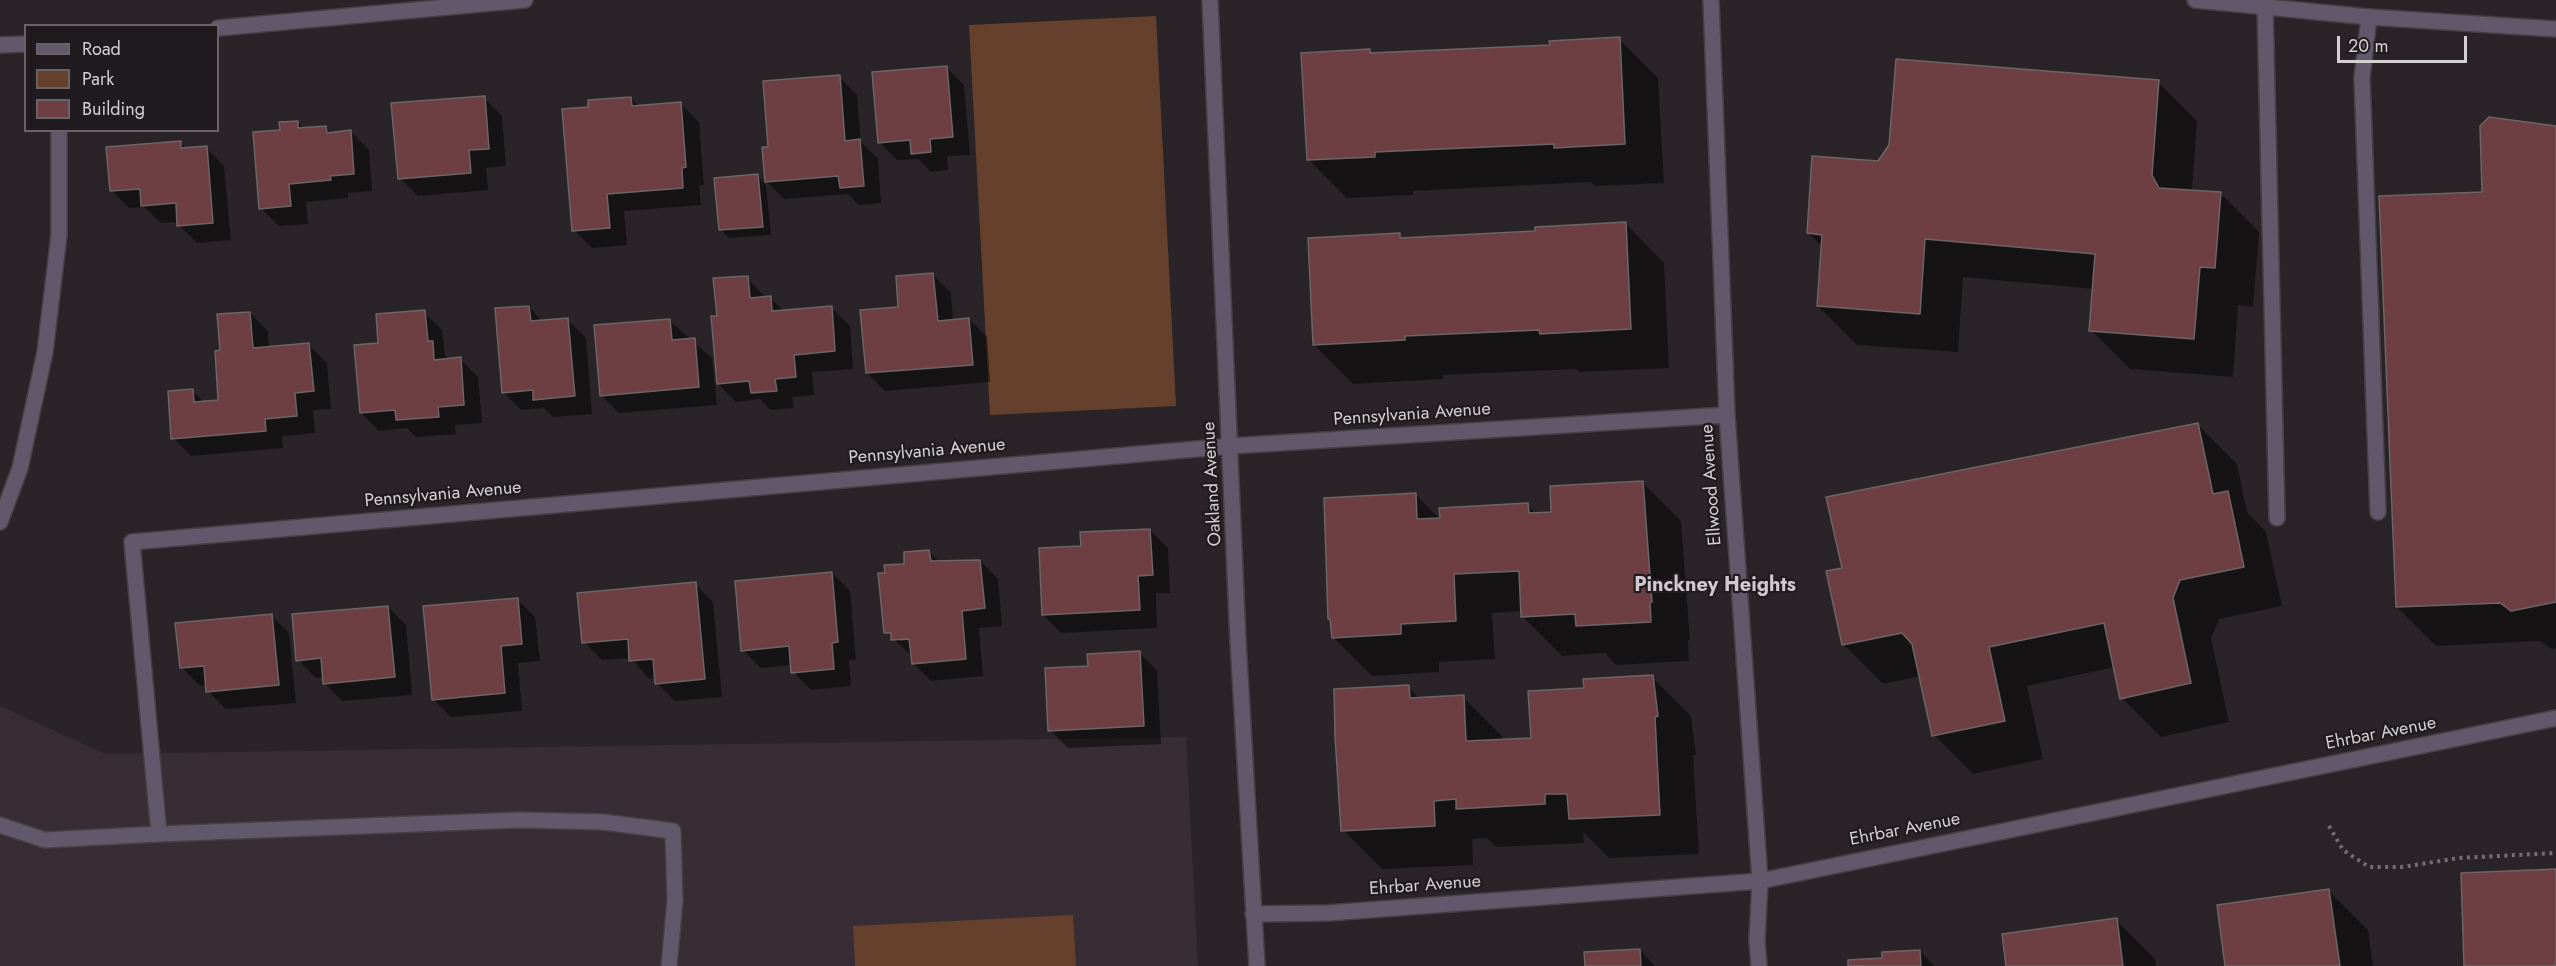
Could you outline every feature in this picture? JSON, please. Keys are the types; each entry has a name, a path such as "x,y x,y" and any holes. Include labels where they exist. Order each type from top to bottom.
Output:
{"street":[{"path":"219,28 525,0"},
{"name":"Oakland Avenue","path":"1209,0 1257,966"},
{"name":"Ellwood Avenue","path":"1711,0 1726,415 1760,881 1757,940 1759,966"},
{"path":"2195,0 2369,16 2556,29"},
{"path":"2265,6 2277,518"},
{"path":"2369,16 2362,78 2378,512"},
{"path":"0,45 24,44"},
{"path":"0,522 20,468 45,352 59,235 59,132"},
{"name":"Pennsylvania Avenue","path":"159,834 132,542 1231,446 1726,415"},
{"name":"Ehrbar Avenue","path":"1253,915 1328,913 1760,881 2556,718"},
{"path":"0,825 45,840 519,820 603,822 673,831 675,900 669,966"}],"path":[{"path":"2329,826 2343,850 2369,867 2402,867 2459,858 2556,853"}],"shaded area":[{"path":"0,706 105,754 1186,737 1198,966 0,966"}],"green space":[{"path":"1156,16 1176,406 990,415 969,25"},
{"path":"1073,915 1076,966 855,966 853,926"}],"building":[{"path":"1620,37 1625,144 1554,148 1554,144 1375,152 1375,157 1307,160 1301,53 1370,49 1370,53 1550,45 1549,41"},
{"path":"1896,59 2159,80 2152,175 2159,188 2221,192 2215,268 2200,267 2194,339 2089,331 2095,254 1925,239 1920,314 1817,306 1822,235 1807,233 1812,156 1878,161 1889,145"},
{"path":"947,66 953,137 930,139 931,152 911,154 910,140 878,143 872,72"},
{"path":"840,75 845,141 860,139 864,186 840,188 838,176 765,182 762,147 768,147 763,81"},
{"path":"485,96 489,149 469,150 471,173 398,179 391,103"},
{"path":"631,97 632,106 681,102 686,167 682,168 683,188 607,194 610,228 572,231 562,109 588,107 588,100"},
{"path":"2489,117 2556,126 2556,602 2511,611 2500,603 2396,607 2379,196 2482,192 2480,126"},
{"path":"298,121 298,128 326,126 327,133 351,130 354,174 330,176 331,180 289,184 291,206 259,209 253,132 280,130 279,122"},
{"path":"181,141 181,148 207,146 213,223 177,226 176,203 141,206 140,189 110,191 106,147"},
{"path":"758,174 763,227 719,230 714,178"},
{"path":"1626,222 1631,329 1540,334 1539,330 1405,336 1405,340 1313,345 1308,238 1400,233 1400,238 1535,231 1535,227"},
{"path":"933,273 938,321 969,318 973,365 866,373 860,310 898,307 896,276"},
{"path":"748,276 750,298 771,296 772,311 832,306 835,351 794,355 796,377 775,379 777,391 751,393 749,381 717,384 711,316 717,316 713,278"},
{"path":"529,306 531,321 568,318 575,396 533,400 533,390 502,393 495,308"},
{"path":"425,310 428,341 433,341 434,360 461,357 464,405 438,407 439,417 396,420 395,410 360,413 354,345 378,343 376,314"},
{"path":"250,312 253,348 309,343 314,391 295,393 297,416 265,419 266,431 171,439 168,391 193,389 194,402 218,400 215,351 220,350 217,314"},
{"path":"670,319 672,340 695,338 699,387 600,396 594,325"},
{"path":"2198,423 2213,494 2228,491 2244,567 2180,580 2173,598 2191,683 2120,699 2104,623 1989,647 2005,721 1932,736 1912,644 1902,633 1842,645 1826,571 1842,568 1826,497"},
{"path":"1643,481 1652,602 1650,602 1651,622 1576,626 1575,614 1521,617 1519,571 1454,574 1456,621 1401,624 1401,634 1332,638 1330,619 1328,619 1324,498 1416,493 1417,519 1440,518 1439,508 1528,503 1529,513 1551,512 1550,486"},
{"path":"1150,529 1153,575 1138,576 1140,610 1042,615 1039,548 1081,546 1080,532"},
{"path":"929,550 931,561 980,560 985,608 962,611 966,659 912,664 909,639 891,640 891,633 884,633 878,573 885,573 884,565 904,564 904,552"},
{"path":"832,572 838,642 832,643 834,669 791,673 789,646 741,651 735,581"},
{"path":"696,582 705,679 655,684 653,659 629,661 628,639 582,643 577,593"},
{"path":"518,598 522,644 501,646 505,693 432,700 423,606"},
{"path":"388,606 395,677 323,684 321,658 296,661 292,614"},
{"path":"272,614 279,685 206,692 204,666 180,668 175,623"},
{"path":"1140,651 1144,726 1048,731 1045,668 1088,666 1087,654"},
{"path":"1653,675 1658,716 1655,717 1660,815 1569,819 1567,794 1545,794 1545,804 1456,809 1456,799 1434,801 1435,826 1341,831 1334,689 1409,685 1410,698 1464,695 1466,741 1531,738 1528,691 1584,688 1583,679"},
{"path":"2556,869 2556,966 2464,966 2461,873"},
{"path":"2329,889 2340,966 2225,966 2217,905"},
{"path":"2117,918 2123,966 2006,966 2002,934"},
{"path":"1640,949 1641,966 1585,966 1584,952"},
{"path":"1920,950 1921,966 1848,966 1848,960 1882,958 1882,952"}],"district":[{"name":"Pinckney Heights","path":"1715,586"}]}
